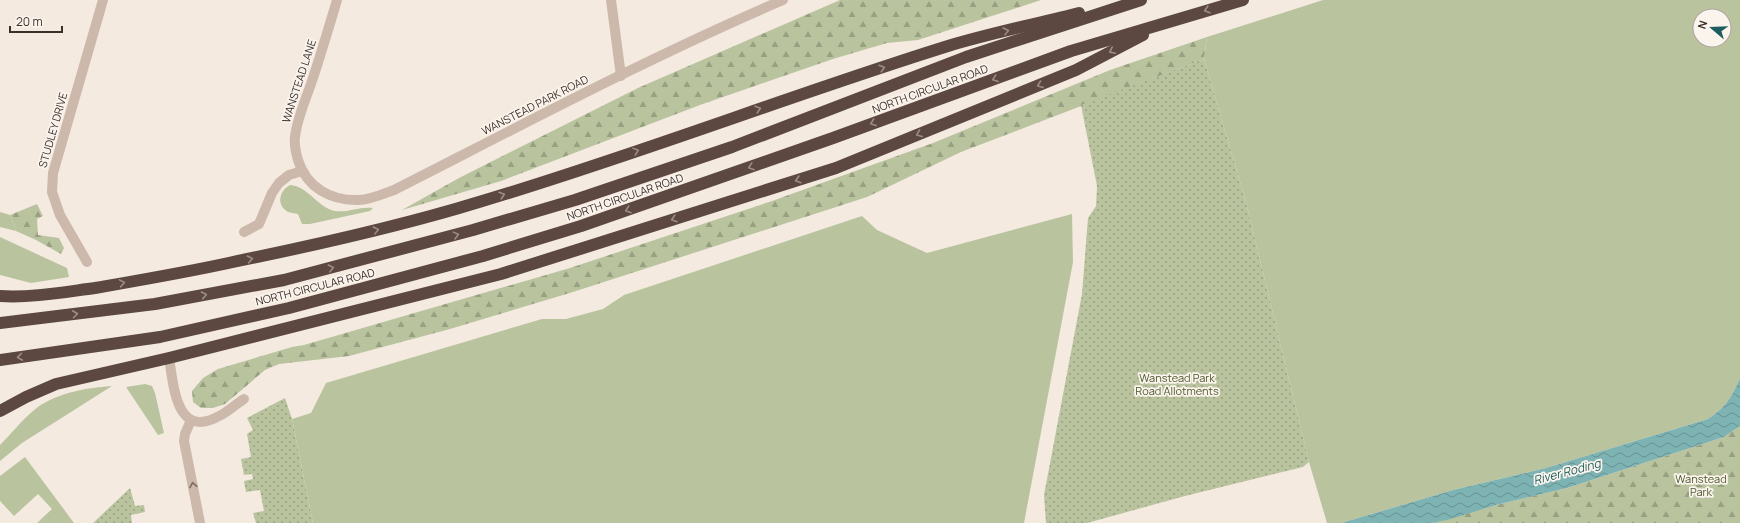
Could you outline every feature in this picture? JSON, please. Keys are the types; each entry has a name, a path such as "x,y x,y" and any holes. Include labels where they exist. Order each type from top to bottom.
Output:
{"highway":[{"path":"0,296 47,294 124,283 253,258 384,228 478,203 584,169 951,45 1128,0"},
{"name":"NORTH CIRCULAR ROAD","path":"0,323 155,304 284,280 473,230 575,200 732,147 966,57 1141,0"},
{"name":"NORTH CIRCULAR ROAD","path":"0,360 160,337 281,310 483,256 581,226 833,138 1071,51 1243,0"},
{"path":"0,411 26,397 56,384 169,358 501,274 836,168 1076,70 1171,21"}],"street":[{"name":"STUDLEY DRIVE","path":"87,262 60,215 52,192 53,173 103,0"},
{"name":"WANSTEAD LANE","path":"302,171 296,152 295,138 337,0"},
{"path":"611,0 621,76"},
{"name":"WANSTEAD PARK ROAD","path":"302,171 312,185 325,194 342,199 360,200 394,190 621,76 739,19 783,0"},
{"path":"244,232 259,224 272,194 279,183 289,175 302,171"},
{"path":"169,358 177,402 184,416 191,420 201,422 212,420 222,415 244,399"},
{"path":"191,420 184,440 200,523"}],"green space":[{"path":"840,0 1041,0 918,40 887,43 833,59 700,105 501,181 402,210 459,178 638,88"},
{"path":"1323,0 1740,0 1740,378 1727,402 1708,419 1546,468 1453,490 1341,523 1327,523 1309,462 1246,202 1204,59 1207,37"},
{"path":"1207,37 1204,59 961,152 867,197 573,292 450,329 349,356 279,364 265,370 225,404 213,408 201,408 193,402 192,391 203,378 218,369 570,268 772,201 933,143 1110,70"},
{"name":"Wanstead Park Road Allotments","path":"1204,59 1246,202 1309,462 1303,467 1185,496 1087,523 1046,523 1044,495 1082,294 1088,218 1096,206 1097,186 1081,105"},
{"path":"290,185 302,189 323,206 335,211 373,208 370,211 310,224 302,224 298,214 288,212 284,209 280,202 281,194"},
{"path":"37,204 43,216 37,219 38,235 59,238 64,248 61,254 16,231 10,215"},
{"path":"0,212 10,215 16,231 0,227"},
{"path":"1072,214 1073,262 1024,523 313,523 292,419 311,413 326,383 542,319 566,319 603,309 624,295 862,216 877,230 927,253"},
{"path":"0,237 67,268 69,277 31,283 0,275"},
{"path":"145,384 152,386 155,393 164,433 158,435 126,387"},
{"path":"112,386 22,443 0,461 0,445 24,419 41,405 70,392"},
{"path":"285,398 292,419 313,523 256,523 253,513 264,511 260,490 246,492 244,481 253,479 252,474 244,475 241,459 251,457 247,434 253,430 247,418"},
{"name":"Wanstead Park","path":"1740,426 1740,523 1432,523 1496,505 1567,488 1724,437"},
{"path":"25,457 74,523 37,523 52,509 38,494 14,516 0,501 0,476"},
{"path":"130,488 135,506 144,505 145,512 131,515 132,523 93,523"}],"water":[{"name":"River Roding","path":"1740,378 1740,426 1724,437 1567,488 1496,505 1451,519 1432,523 1341,523 1453,490 1546,468 1708,419 1724,406 1734,391"}]}
